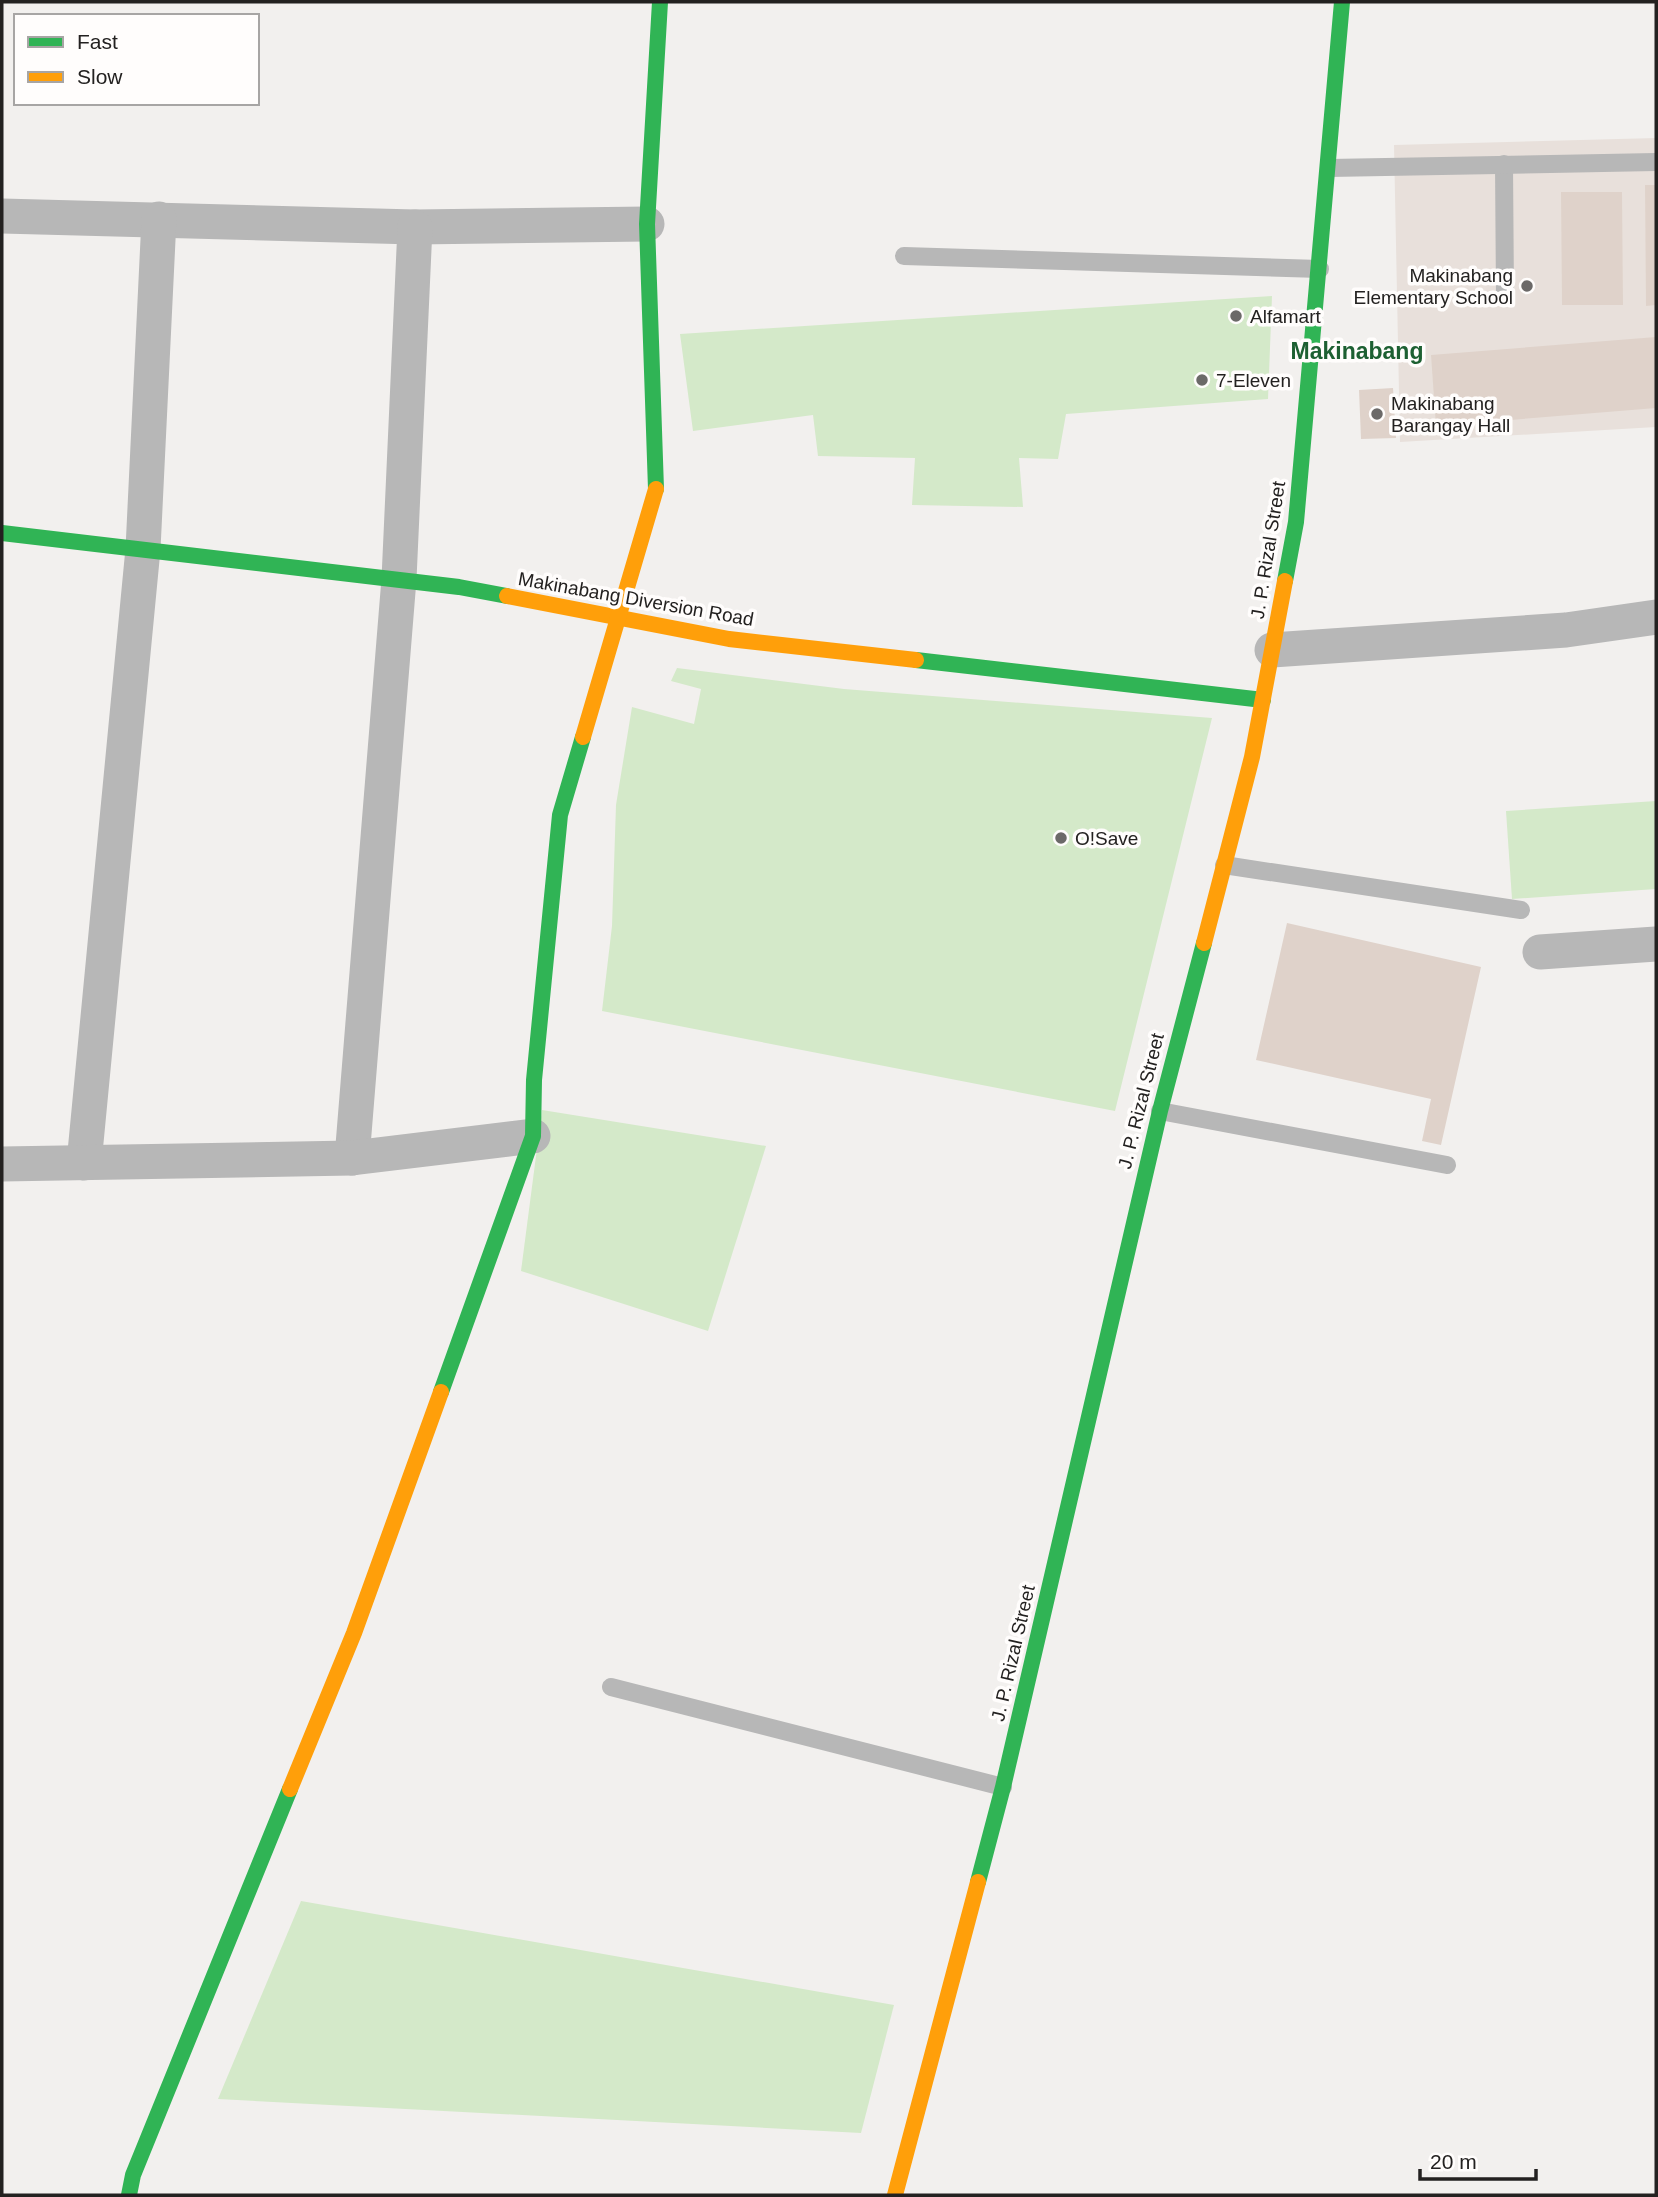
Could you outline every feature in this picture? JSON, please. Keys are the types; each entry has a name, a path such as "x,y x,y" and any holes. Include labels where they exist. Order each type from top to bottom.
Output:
{"street":[{"path":"129,2195 133,2175 354,1633 533,1136 534,1080 559,815 658,482 647,224 660,2"},
{"name":"J. P. Rizal Street","path":"895,2195 1003,1787 1160,1111 1224,865 1263,700 1296,522 1342,2"},
{"path":"2,216 415,227 647,224"},
{"path":"84,1163 143,549 159,219"},
{"path":"352,1158 399,579 415,227"},
{"name":"Makinabang Diversion Road","path":"2,533 459,587 729,639 1263,700"},
{"path":"1272,650 1566,630 1656,617"},
{"path":"1540,952 1656,944"},
{"path":"2,1164 352,1158 533,1136"}],"lane":[{"path":"1329,168 1656,162"},
{"path":"1504,164 1505,296"},
{"path":"904,256 1320,270"},
{"path":"1224,865 1521,910"},
{"path":"1160,1111 1447,1165"},
{"path":"611,1687 1003,1787"}],"shaded area":[{"name":"Makinabang Elementary School","path":"1656,138 1656,427 1400,442 1394,145"}],"green space":[{"path":"1272,296 1268,399 1066,414 1058,459 1019,458 1023,507 912,505 915,458 818,456 813,415 693,431 680,334"},
{"path":"677,668 844,689 1212,718 1115,1111 602,1011 612,926 616,805 632,707 694,724 701,689 671,681"},
{"path":"1656,801 1656,889 1512,899 1506,811"},
{"path":"542,1110 766,1146 708,1331 521,1271"},
{"path":"301,1901 894,2005 861,2133 218,2099"}],"building":[{"path":"1645,185 1656,185 1656,305 1646,306"},
{"path":"1561,192 1622,192 1623,305 1562,305"},
{"path":"1656,337 1656,408 1436,426 1431,355"},
{"name":"Makinabang Barangay Hall","path":"1393,388 1396,438 1361,439 1359,390"},
{"path":"1287,923 1481,967 1441,1145 1422,1141 1431,1099 1256,1060"}],"traffic: fast":[{"path":"656,489 647,224 660,2"},
{"path":"1285,581 1296,522 1342,2"},
{"path":"2,533 459,587 507,596"},
{"path":"916,660 1263,700"},
{"path":"441,1392 533,1136 534,1080 560,815 583,737"},
{"path":"978,1882 1003,1787 1160,1111 1204,943"},
{"path":"129,2195 133,2175 290,1789"}],"traffic: slow":[{"path":"583,737 656,489"},
{"path":"1204,943 1252,757 1285,581"},
{"path":"507,596 729,639 916,660"},
{"path":"290,1789 354,1633 441,1392"},
{"path":"895,2195 978,1882"}],"place":[{"name":"Makinabang Elementary School","path":"1527,286"},
{"name":"Alfamart","path":"1236,316"},
{"name":"7-Eleven","path":"1202,380"},
{"name":"Makinabang Barangay Hall","path":"1377,414"},
{"name":"O!Save","path":"1061,838"}],"district":[{"name":"Makinabang","path":"1357,351"}]}
